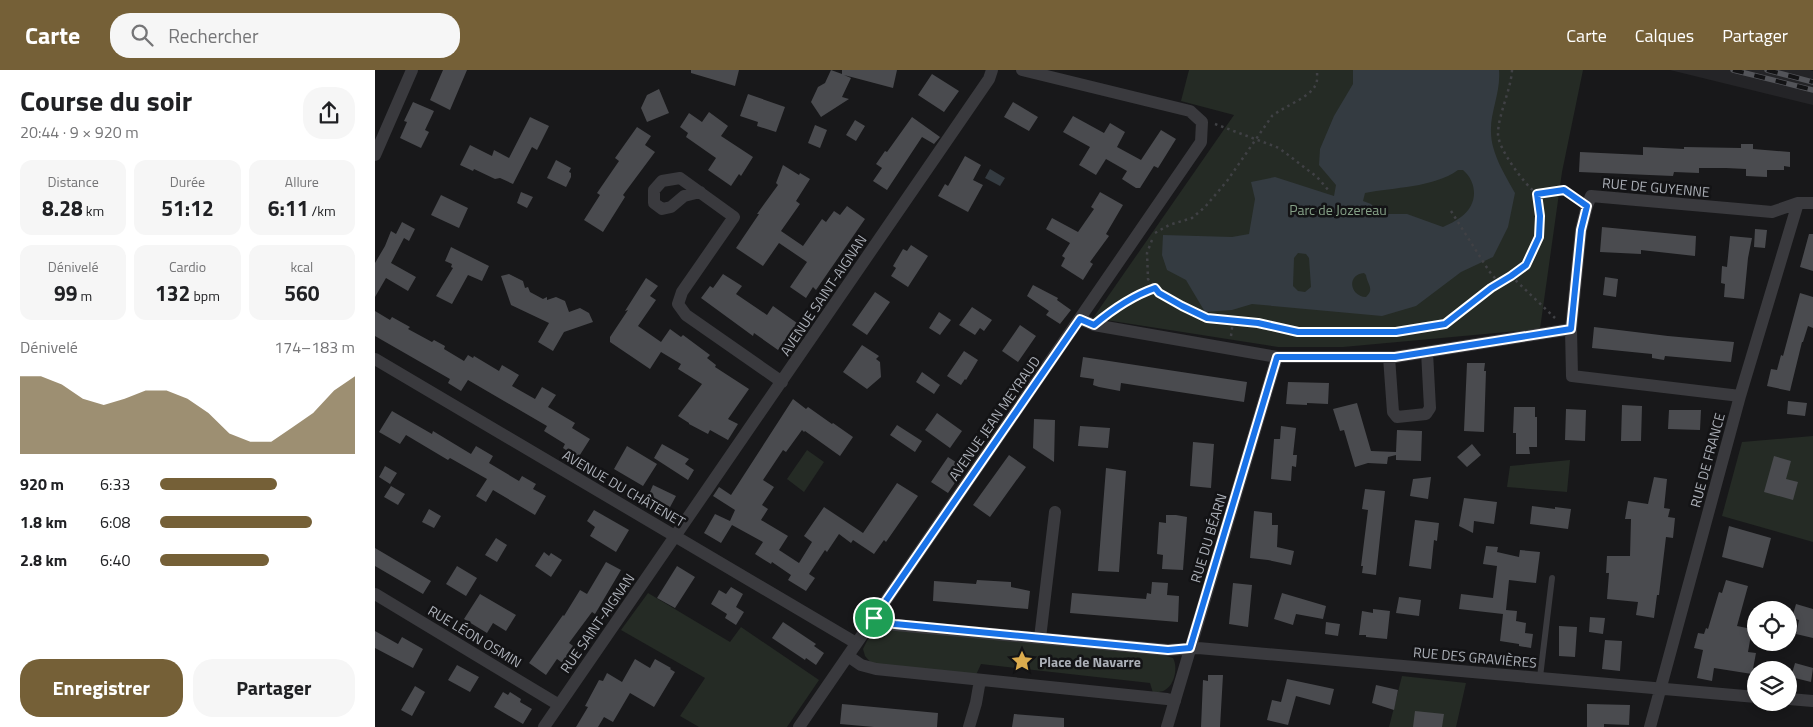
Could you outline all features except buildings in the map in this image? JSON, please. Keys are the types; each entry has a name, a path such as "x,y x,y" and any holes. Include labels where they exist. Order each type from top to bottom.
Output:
{"street":[{"path":"375,155 411,70"},
{"name":"AVENUE SAINT-AIGNAN","path":"675,536 989,80 992,70"},
{"path":"1022,70 1191,111 1202,122"},
{"name":"AVENUE JEAN MEYRAUD","path":"799,727 1201,142 1202,122"},
{"path":"700,192 734,216 682,292 678,304 686,315 782,382"},
{"name":"RUE DE GUYENNE","path":"1587,206 1591,196 1772,212 1798,203"},
{"path":"1798,203 1813,204"},
{"name":"RUE DE FRANCE","path":"1650,727 1740,396 1798,203"},
{"path":"1587,206 1581,230 1571,329 1572,376 1740,396"},
{"path":"1080,319 1094,325 1277,357 1389,357 1571,329"},
{"path":"1389,357 1393,412 1397,417 1426,414 1430,408 1427,352"},
{"name":"RUE DU BÉARN","path":"1167,727 1277,357"},
{"name":"AVENUE DU CHÂTENET","path":"375,359 856,643"},
{"path":"1041,638 1055,512"},
{"name":"RUE SAINT-AIGNAN","path":"544,727 675,536"},
{"name":"RUE LÉON OSMIN","path":"375,594 559,705"},
{"path":"874,618 880,622 895,624 1041,638 1168,650 1190,648"},
{"name":"RUE DES GRAVIÈRES","path":"1190,648 1747,696"},
{"path":"848,656 861,665 875,670 1175,701"},
{"path":"969,727 977,703 980,680"},
{"path":"1797,700 1813,701"}],"lane":[{"path":"1540,677 1552,578"}],"path":[{"path":"1317,70 1316,85 1310,94 1281,109 1272,116 1227,180 1205,207 1192,218 1169,225 1153,234 1147,253 1148,279 1159,293 1207,318 1258,323 1298,332 1396,332 1445,324 1491,288 1526,265 1539,237 1540,216 1537,194"},
{"path":"1512,70 1498,135 1506,155 1530,189 1537,194 1564,190 1587,206"},
{"path":"1202,122 1219,124 1279,148 1317,177 1330,192"},
{"path":"1452,212 1489,271 1499,283"},
{"path":"1511,276 1548,314 1571,329"},
{"path":"1094,325 1135,295 1155,288"}],"shaded area":[{"path":"1353,70 1499,70 1491,124 1493,148 1499,164 1515,193 1508,227 1493,257 1461,272 1416,306 1382,316 1252,304 1232,310 1205,312 1186,280 1167,270 1162,255 1163,235 1232,237 1249,234 1255,199 1251,182 1275,177 1334,196 1336,185 1319,165 1320,149 1334,116 1353,84","holes":["1458,170 1463,170 1468,175 1473,187 1473,200 1467,212 1443,227 1407,214 1380,214 1371,204 1363,201 1365,193 1425,184 1448,176","1298,253 1306,254 1309,258 1311,287 1305,292 1298,291 1293,286 1294,258","1364,273 1366,275 1370,289 1366,297 1356,293 1352,285 1354,277"]},
{"path":"1670,70 1810,70 1813,71 1813,105"},
{"path":"990,169 1005,178 1000,186 985,178"}],"green space":[{"name":"Parc de Jozereau","path":"1189,70 1583,70 1562,172 1540,329 1343,347 1278,347 1093,318 1234,115 1181,101"},
{"path":"1813,436 1813,542 1722,516 1742,442"},
{"path":"807,450 824,462 804,492 787,479"},
{"path":"1570,460 1567,492 1507,487 1510,466"},
{"path":"648,593 730,642 741,627 819,680 787,727 699,727 680,716 705,678 621,630"},
{"name":"Place de Navarre","path":"880,628 1156,653 1173,658 1175,662 1175,675 1171,684 1164,691 1153,693 1150,683 981,664 976,675 872,664 865,656 863,649 871,633"},
{"path":"1402,676 1466,683 1456,727 1389,727"}],"railway":[{"path":"1733,70 1813,90"},
{"path":"1767,70 1813,82"}],"place":[{"name":"Place de Navarre","path":"1022,661"}],"route":[{"path":"1564,190 1587,206 1581,230 1571,329 1395,357 1277,357 1190,648 1168,650 895,624 880,622 874,618 1080,319 1094,325 1135,295 1155,288 1159,293 1207,318 1258,323 1298,332 1396,332 1445,324 1491,288 1526,265 1539,237 1540,216 1537,194 1564,190"}]}
